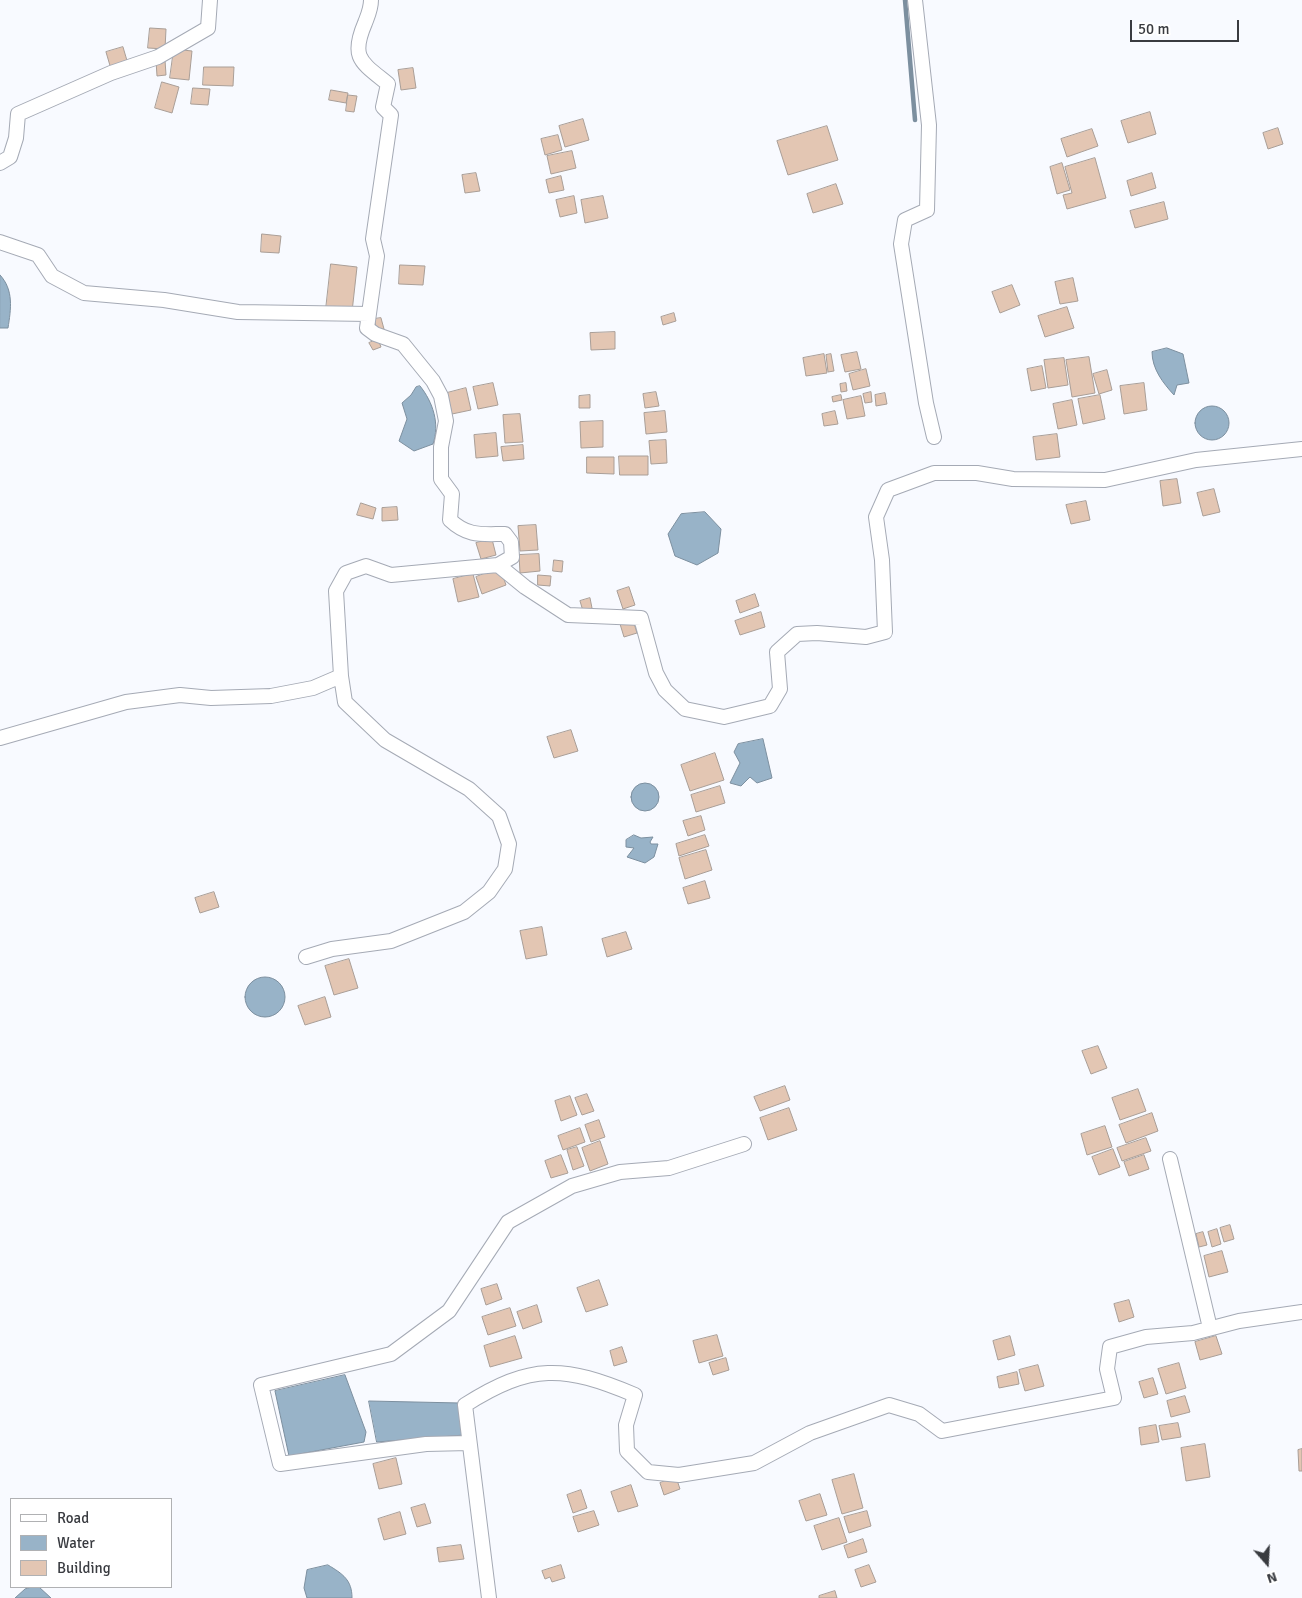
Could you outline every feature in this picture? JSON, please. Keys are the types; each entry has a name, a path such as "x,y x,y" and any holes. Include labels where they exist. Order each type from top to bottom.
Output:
{"street":[{"path":"0,163 10,158 16,138 18,114 111,73 158,57 208,28 210,0"},
{"path":"306,957 332,949 391,941 464,912 489,892 504,870 509,844 499,816 469,790 385,740 346,702 341,676 336,591 346,573 366,566 391,575 498,565 512,557 511,542 505,534 478,534 462,531 450,520 452,494 440,479 441,447 446,421 441,396 412,353 403,344 375,334 367,328 377,256 373,240 391,115 383,107 388,84 362,63 356,43 371,7 371,0"},
{"path":"915,0 929,125 927,210 905,220 901,244 926,403 934,437"},
{"path":"0,242 38,255 52,276 84,293 164,300 238,312 369,314"},
{"path":"498,565 525,587 568,615 641,618 656,673 665,690 684,709 724,717 770,706 780,689 777,652 797,634 816,633 866,637 885,632 882,560 876,517 888,490 934,473 977,473 1013,479 1105,480 1196,460 1302,449"},
{"path":"0,738 126,702 180,695 211,698 271,696 313,688 341,676"},
{"path":"469,1443 417,1445 280,1464 261,1385 391,1354 449,1310 508,1222 572,1186 620,1172 669,1168 744,1144"},
{"path":"1170,1159 1210,1328"},
{"path":"489,1598 465,1405 494,1387 516,1378 557,1372 596,1379 635,1396 626,1426 627,1451 648,1472 679,1475 754,1463 810,1433 890,1405 919,1414 942,1431 1114,1398 1107,1369 1110,1347 1146,1337 1192,1333 1239,1321 1302,1312"}],"water":[{"path":"0,275 8,287 9,293 8,328 0,328"},
{"path":"1167,348 1183,354 1189,383 1177,385 1174,395 1159,375 1152,358 1152,352"},
{"path":"420,386 432,406 436,429 433,444 414,451 399,441 407,419 402,403 411,395 416,387"},
{"path":"1212,406 1224,411 1229,423 1224,435 1212,440 1200,435 1195,423 1200,411"},
{"path":"705,512 721,529 718,553 697,565 675,556 668,534 681,514"},
{"path":"763,739 772,778 757,783 750,777 741,786 730,783 740,763 734,752 738,744"},
{"path":"645,783 655,787 659,797 655,807 645,811 635,807 631,797 635,787"},
{"path":"634,835 641,838 653,837 650,842 651,844 658,844 654,857 645,863 627,857 634,848 626,847 626,840"},
{"path":"269,977 276,980 282,986 285,997 284,1005 276,1014 269,1017 261,1017 254,1014 246,1005 245,993 248,986 257,978"},
{"path":"345,1375 366,1432 364,1442 289,1456 275,1391"},
{"path":"369,1401 460,1403 464,1435 377,1442"},
{"path":"328,1565 346,1578 352,1592 352,1598 307,1598 304,1588 307,1570"},
{"path":"40,1588 51,1598 15,1598 25,1589"}],"building":[{"path":"150,28 166,29 165,49 148,48"},
{"path":"123,47 128,64 111,69 106,52"},
{"path":"174,49 192,51 189,80 170,78"},
{"path":"165,60 166,75 157,76 156,61"},
{"path":"204,67 234,67 233,86 203,85"},
{"path":"413,68 416,88 401,90 398,70"},
{"path":"162,82 179,87 172,113 155,108"},
{"path":"193,88 210,89 208,105 191,104"},
{"path":"331,90 348,93 346,103 329,100"},
{"path":"348,95 357,96 354,112 346,111"},
{"path":"1150,112 1156,134 1128,143 1121,121"},
{"path":"583,119 589,140 565,147 559,126"},
{"path":"827,126 838,160 788,175 777,141"},
{"path":"1278,128 1283,144 1268,149 1263,133"},
{"path":"1092,129 1098,146 1067,157 1061,139"},
{"path":"558,135 562,150 545,155 541,139"},
{"path":"572,151 576,168 551,174 547,156"},
{"path":"1095,158 1106,198 1067,209 1063,195 1072,193 1065,167"},
{"path":"1062,163 1070,190 1057,194 1050,167"},
{"path":"476,173 480,191 465,193 462,175"},
{"path":"1152,173 1156,188 1131,196 1127,181"},
{"path":"561,176 564,190 549,193 546,180"},
{"path":"836,184 843,204 813,213 807,194"},
{"path":"574,196 577,213 560,217 556,200"},
{"path":"603,196 608,218 585,223 581,200"},
{"path":"1164,202 1168,219 1135,228 1130,211"},
{"path":"262,234 281,236 279,253 261,252"},
{"path":"331,264 357,267 352,312 326,309"},
{"path":"400,265 425,266 423,285 399,284"},
{"path":"1073,278 1078,301 1060,304 1055,282"},
{"path":"1012,285 1020,305 1000,313 992,292"},
{"path":"1067,307 1074,328 1045,337 1038,316"},
{"path":"674,313 676,321 663,325 661,317"},
{"path":"381,318 384,329 377,330 374,319"},
{"path":"615,332 615,349 591,350 590,333"},
{"path":"378,339 381,347 373,350 369,343"},
{"path":"857,352 861,369 845,372 841,355"},
{"path":"824,354 827,373 806,376 803,358"},
{"path":"831,354 834,371 828,372 826,355"},
{"path":"1089,357 1095,393 1072,397 1066,360"},
{"path":"1064,358 1068,385 1048,388 1044,360"},
{"path":"1042,366 1046,388 1031,391 1027,369"},
{"path":"866,369 870,386 853,390 849,374"},
{"path":"1107,370 1112,390 1099,394 1093,374"},
{"path":"493,383 498,405 478,409 473,387"},
{"path":"846,383 847,391 841,392 840,384"},
{"path":"1144,383 1147,410 1124,414 1120,386"},
{"path":"466,388 471,410 452,414 447,393"},
{"path":"656,392 659,406 645,408 643,394"},
{"path":"871,392 872,402 865,403 863,394"},
{"path":"885,393 887,404 876,406 875,395"},
{"path":"590,395 590,408 579,408 579,396"},
{"path":"841,395 842,400 833,402 832,397"},
{"path":"1100,395 1105,419 1083,424 1078,399"},
{"path":"861,396 865,416 847,419 843,400"},
{"path":"1072,400 1077,425 1058,429 1053,404"},
{"path":"665,411 667,432 646,434 644,413"},
{"path":"835,411 838,424 824,426 822,414"},
{"path":"520,414 523,442 505,443 503,415"},
{"path":"603,421 603,447 581,448 580,422"},
{"path":"496,433 498,456 476,458 474,435"},
{"path":"1057,434 1060,457 1036,460 1033,437"},
{"path":"666,440 667,463 651,464 649,441"},
{"path":"523,445 524,459 503,461 501,447"},
{"path":"619,456 648,456 648,475 620,475"},
{"path":"587,457 614,457 614,474 587,473"},
{"path":"1177,479 1181,503 1163,506 1160,481"},
{"path":"1214,489 1220,512 1203,516 1197,493"},
{"path":"1086,501 1090,520 1071,524 1066,505"},
{"path":"361,503 376,508 373,519 357,515"},
{"path":"397,507 398,520 382,521 382,508"},
{"path":"536,525 538,550 520,551 518,526"},
{"path":"492,539 496,555 481,559 476,543"},
{"path":"539,554 540,571 520,573 519,555"},
{"path":"554,560 563,561 562,572 553,571"},
{"path":"500,568 506,585 482,594 476,577"},
{"path":"473,574 479,597 458,602 453,579"},
{"path":"538,575 551,576 550,586 538,585"},
{"path":"629,587 635,605 623,609 617,591"},
{"path":"755,594 759,606 740,613 736,601"},
{"path":"590,598 592,608 583,611 580,601"},
{"path":"761,612 765,627 740,635 735,621"},
{"path":"633,620 637,633 624,637 620,624"},
{"path":"571,730 578,751 554,758 547,737"},
{"path":"715,753 724,780 690,791 681,765"},
{"path":"720,786 725,803 696,812 691,795"},
{"path":"701,816 705,830 688,836 683,821"},
{"path":"705,835 709,846 679,856 676,844"},
{"path":"706,850 712,870 685,879 679,858"},
{"path":"705,881 710,898 688,904 683,888"},
{"path":"214,892 219,907 200,913 195,898"},
{"path":"542,927 547,955 526,959 520,931"},
{"path":"626,932 632,949 607,957 602,939"},
{"path":"349,959 358,988 334,995 325,966"},
{"path":"325,997 331,1017 305,1025 298,1006"},
{"path":"1098,1046 1107,1068 1091,1074 1082,1051"},
{"path":"785,1086 790,1100 760,1111 754,1097"},
{"path":"1138,1089 1146,1111 1120,1120 1112,1098"},
{"path":"587,1094 594,1111 582,1115 575,1098"},
{"path":"570,1096 577,1115 561,1121 555,1101"},
{"path":"789,1108 797,1130 768,1140 760,1118"},
{"path":"1152,1113 1158,1131 1126,1143 1119,1125"},
{"path":"599,1120 605,1137 591,1142 585,1125"},
{"path":"1105,1126 1112,1147 1087,1155 1081,1134"},
{"path":"580,1128 585,1142 563,1150 558,1136"},
{"path":"1146,1138 1151,1151 1122,1161 1117,1148"},
{"path":"600,1141 608,1164 590,1171 582,1148"},
{"path":"577,1147 584,1166 573,1170 567,1150"},
{"path":"1113,1149 1120,1167 1099,1175 1092,1157"},
{"path":"561,1155 568,1173 551,1178 545,1161"},
{"path":"1144,1155 1149,1169 1129,1176 1124,1162"},
{"path":"1230,1225 1234,1239 1224,1242 1220,1228"},
{"path":"1217,1229 1221,1244 1212,1247 1208,1232"},
{"path":"1203,1232 1207,1245 1199,1247 1196,1234"},
{"path":"1222,1251 1228,1272 1209,1277 1204,1256"},
{"path":"599,1280 608,1305 586,1312 577,1288"},
{"path":"497,1284 502,1299 486,1305 481,1289"},
{"path":"1129,1300 1134,1317 1119,1322 1114,1304"},
{"path":"537,1305 542,1322 523,1329 517,1312"},
{"path":"510,1308 516,1326 488,1335 482,1317"},
{"path":"717,1335 723,1356 699,1363 693,1341"},
{"path":"515,1336 522,1358 490,1367 484,1346"},
{"path":"1010,1336 1015,1355 998,1360 993,1341"},
{"path":"1216,1336 1222,1354 1200,1360 1195,1342"},
{"path":"622,1347 627,1362 614,1366 610,1351"},
{"path":"726,1358 729,1370 713,1375 709,1363"},
{"path":"1179,1363 1186,1388 1166,1394 1158,1369"},
{"path":"1038,1365 1044,1386 1025,1391 1019,1370"},
{"path":"1017,1372 1019,1384 999,1388 997,1377"},
{"path":"1153,1378 1158,1394 1144,1398 1139,1382"},
{"path":"1185,1396 1190,1412 1171,1417 1167,1401"},
{"path":"1178,1423 1181,1437 1162,1440 1159,1426"},
{"path":"1156,1425 1159,1442 1141,1445 1139,1428"},
{"path":"1205,1444 1210,1477 1186,1481 1181,1448"},
{"path":"1302,1449 1302,1471 1299,1471 1298,1450"},
{"path":"396,1458 402,1484 379,1489 373,1464"},
{"path":"854,1474 863,1508 842,1514 832,1480"},
{"path":"676,1477 680,1489 664,1495 660,1483"},
{"path":"631,1485 638,1506 618,1512 611,1492"},
{"path":"581,1490 587,1508 573,1513 567,1495"},
{"path":"820,1494 827,1515 806,1521 799,1501"},
{"path":"425,1504 431,1523 417,1527 411,1508"},
{"path":"594,1511 599,1525 578,1532 573,1517"},
{"path":"867,1511 871,1526 849,1533 844,1517"},
{"path":"400,1512 406,1534 384,1540 378,1519"},
{"path":"839,1518 847,1542 822,1550 814,1526"},
{"path":"863,1539 867,1552 848,1558 844,1546"},
{"path":"461,1545 464,1559 439,1562 437,1548"},
{"path":"561,1565 565,1578 552,1582 550,1577 545,1579 542,1571"},
{"path":"869,1565 876,1582 861,1587 855,1570"},
{"path":"835,1591 837,1598 819,1598 819,1596"}],"waterway":[{"path":"905,0 915,120"}]}
